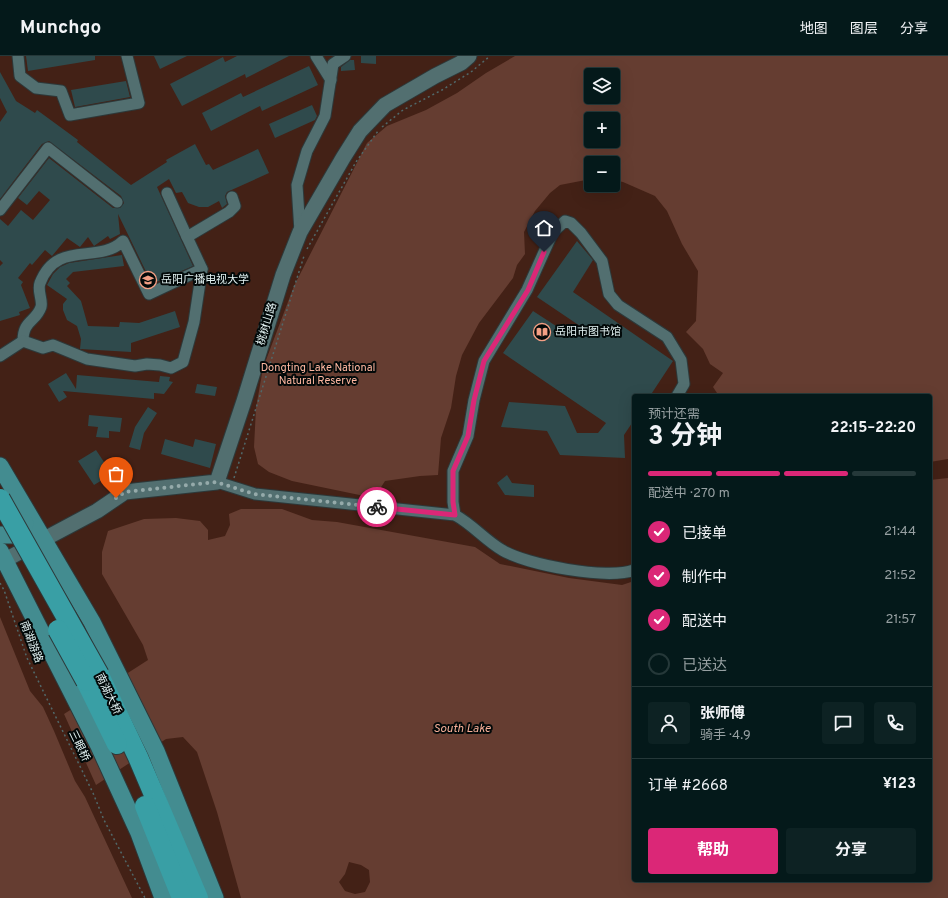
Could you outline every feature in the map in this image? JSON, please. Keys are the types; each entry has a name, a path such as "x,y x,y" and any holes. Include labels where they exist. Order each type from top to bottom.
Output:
{"highway":[{"name":"南湖大桥","path":"0,499 99,675 138,757 198,898"},
{"name":"南湖大桥","path":"0,521 86,682 128,765 182,898"}],"main road":[{"path":"0,466 92,622 156,751 214,898"},
{"path":"0,536 4,537 16,535 24,528 27,510"},
{"path":"2,555 48,643 139,833 163,898"}],"street":[{"path":"18,56 20,76 36,88 61,91 70,115 139,103 127,56"},
{"path":"316,56 330,80"},
{"path":"300,232 297,185 307,151 325,116 333,64 345,56"},
{"name":"桃树山路","path":"224,484 244,401 282,275 300,232 360,131 386,105 435,76 461,63 469,56"},
{"path":"0,210 48,148 117,202"},
{"path":"23,341 43,348 53,345 87,359 135,366 160,364 171,368 183,362 189,346 202,269 167,193"},
{"path":"188,237 229,212 235,206 232,197"},
{"path":"455,515 453,502 453,471 468,436 474,400 484,361 528,290 552,232 565,221 571,223 581,233 602,261 604,278 609,294 618,305 667,337 681,360 684,384 678,394"},
{"path":"23,341 23,332 41,307 39,285 48,268 57,260 108,249 123,241 149,294 202,269"},
{"path":"0,356 23,341"},
{"path":"2,555 44,539 97,511 125,492 224,484 254,494 455,515 469,523 485,539 504,551 536,562 604,574 632,570"}],"path":[{"path":"224,484 306,250 356,162 379,129 404,110 442,90 471,72 490,56"},
{"name":"南湖游路","path":"0,583 4,590 27,658 51,704"},
{"name":"三眼桥","path":"51,704 93,793 104,820 145,898"}],"green space":[{"name":"Dongting Lake National Natural Reserve","path":"0,56 948,56 948,898 0,898"}],"water":[{"path":"515,56 948,56 948,459 932,462 932,394 718,394 713,387 723,373 710,364 703,349 686,332 696,321 698,271 682,244 667,211 655,196 620,181 620,156 584,156 584,180 560,185 550,193 535,211 524,232 525,254 517,265 513,278 479,323 462,355 456,376 451,408 441,438 438,475 385,481 374,498 292,481 269,472 258,464 254,447 256,408 263,368 294,286 367,143 387,126 426,110 457,93 486,73"},
{"name":"South Lake","path":"948,478 948,898 241,898 217,812 197,752 183,737 166,739 96,785 64,714 148,660 143,645 102,574 102,552 108,531 144,519 176,518 200,521 208,530 208,540 225,536 230,525 229,514 241,509 282,509 312,520 337,522 475,547 500,564 569,578 622,585 632,582 632,882 932,882 932,480","holes":["349,862 361,865 369,870 370,882 365,892 355,894 345,891 339,882 345,874"]},
{"path":"0,617 30,691 43,707 75,781 85,797 132,898 0,898"}],"building":[{"path":"26,56 95,56 95,60 28,71"},
{"path":"154,56 187,56 160,69"},
{"path":"237,56 289,56 246,78 245,74 182,106 170,84 223,57 225,62"},
{"path":"361,56 376,56 376,64 361,63"},
{"path":"350,60 354,60 355,70 341,71 341,67"},
{"path":"309,66 318,85 262,111 260,106 211,131 202,113 241,93 243,97"},
{"path":"0,72 16,101 35,113 37,110 78,140 77,142 131,185 167,162 166,160 195,144 206,165 209,164 213,170 258,149 269,173 227,192 225,196 227,204 222,208 219,201 208,207 199,207 188,203 182,192 176,193 169,179 157,187 193,266 152,284 118,214 120,234 110,239 108,236 94,246 88,237 80,247 67,238 52,256 45,250 32,265 30,263 18,278 23,282 21,285 30,308 19,312 20,315 0,321 0,266 3,263 0,260 0,219 8,226 21,210 33,220 50,200 39,191 27,205 18,198 49,158 113,208 120,208 124,203 121,196 49,141 42,144 0,199 0,122 7,112 0,98"},
{"path":"126,81 130,97 75,107 71,90"},
{"path":"312,105 317,116 315,120 275,138 269,124"},
{"name":"岳阳市图书馆","path":"577,241 593,260 573,292 673,361 651,394 632,394 632,423 624,435 625,458 560,455 547,431 501,427 509,402 565,406 577,433 598,433 606,423 503,353 533,311 573,337 580,326 537,297"},
{"path":"122,255 124,266 73,272 66,279 70,283 67,286 81,301 88,326 119,327 120,322 139,323 175,311 180,327 131,343 131,352 80,349 81,339 77,326 67,320 63,310 63,304 67,299 47,285 53,274 60,267 69,263"},
{"path":"66,373 76,389 77,375 159,382 160,376 170,377 169,381 173,382 164,394 154,393 154,399 63,391 67,397 59,402 48,384"},
{"path":"197,384 217,387 215,396 195,393"},
{"path":"148,407 157,413 144,433 140,450 129,447 135,427"},
{"path":"89,415 122,418 120,432 109,431 109,438 96,437 98,427 88,426"},
{"path":"165,439 193,447 195,439 216,444 210,468 161,454"},
{"path":"96,450 112,474 94,485 78,461"},
{"path":"507,475 512,483 534,485 534,497 505,495 497,483"}],"way so far":[{"path":"116,498 125,492 216,482 254,494 377,507"}],"place":[{"name":"岳阳广播电视大学","path":"148,280"},
{"name":"岳阳市图书馆","path":"542,332"}],"route":[{"path":"377,507 455,515 453,502 453,471 468,436 474,400 484,361 528,290 544,252"}]}
